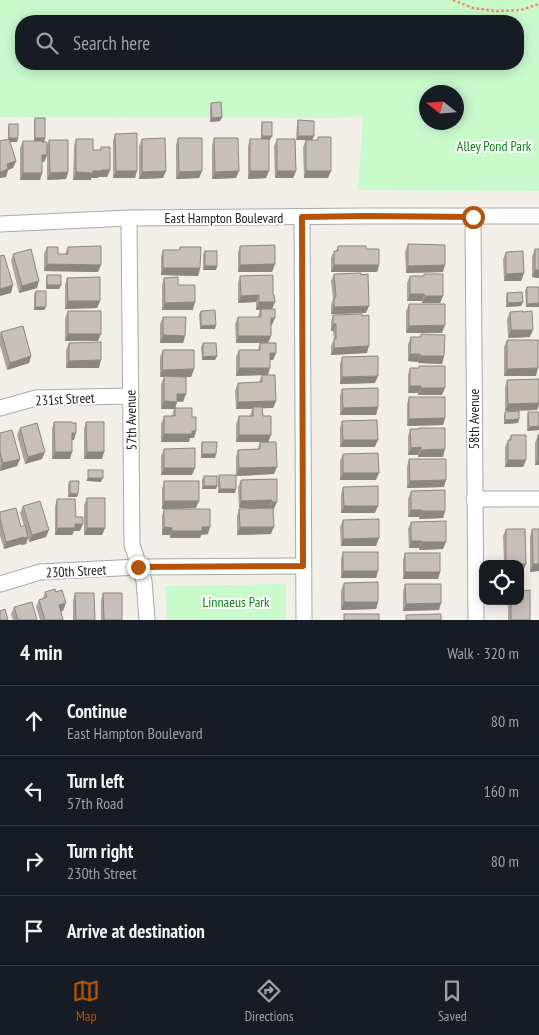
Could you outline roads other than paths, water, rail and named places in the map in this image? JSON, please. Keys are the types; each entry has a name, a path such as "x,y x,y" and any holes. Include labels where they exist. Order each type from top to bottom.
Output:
{"street":[{"name":"East Hampton Boulevard","path":"0,224 129,218 539,216"},
{"path":"302,217 304,620"},
{"name":"58th Avenue","path":"473,217 476,620"},
{"name":"57th Avenue","path":"129,218 132,545 144,581 147,620"},
{"name":"231st Street","path":"0,408 36,398 130,396"},
{"path":"474,499 539,499"},
{"name":"230th Street","path":"0,584 40,572 138,567 303,566"}],"park label":[{"name":"Alley Pond Park","path":"494,146"},
{"name":"Linnaeus Park","path":"236,602"}]}
